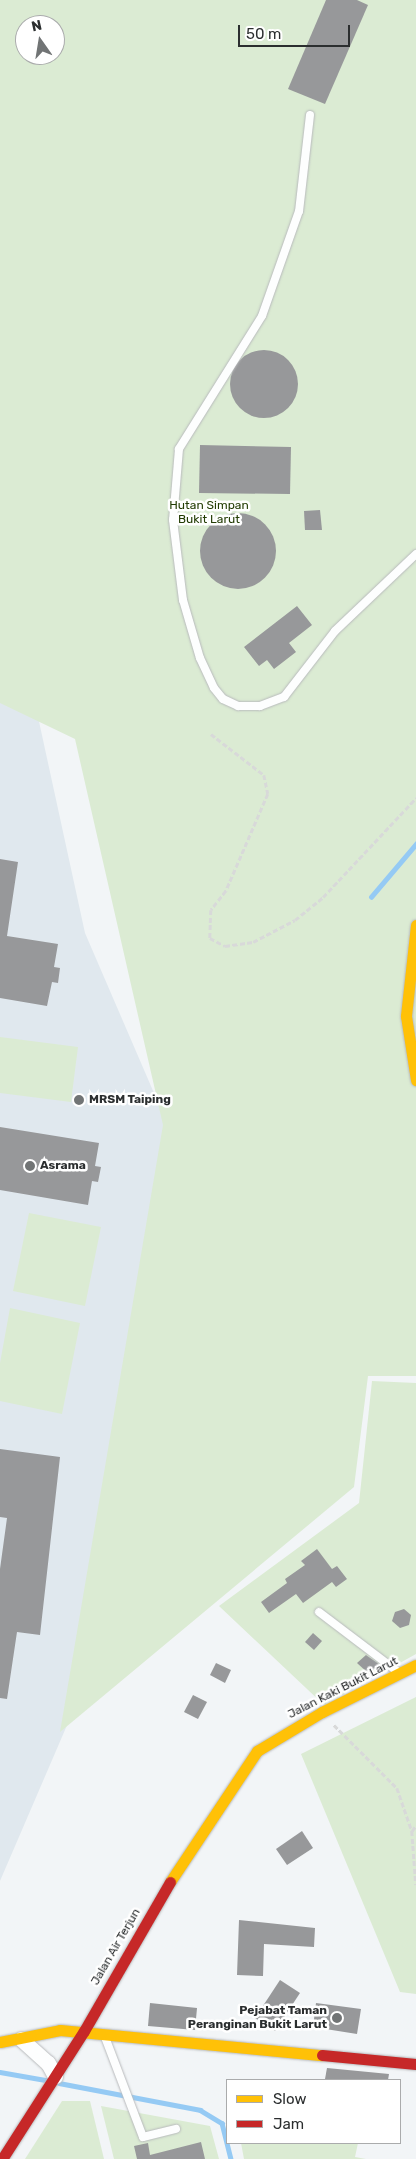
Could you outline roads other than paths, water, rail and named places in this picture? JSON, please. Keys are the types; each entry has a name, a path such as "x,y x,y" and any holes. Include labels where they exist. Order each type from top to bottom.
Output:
{"street":[{"path":"416,925 406,1016 416,1080"},
{"name":"Jalan Kaki Bukit Larut","path":"257,1751 322,1712 416,1665"},
{"name":"Jalan Air Terjun","path":"2,2159 84,2031 168,1885 257,1751"},
{"path":"0,2042 60,2030 84,2031 416,2064"},
{"path":"21,2039 48,2063 55,2076"}],"lane":[{"path":"310,115 300,212 262,316 179,449 173,520 183,600 200,658 214,688 223,699 238,706 260,706 284,697 335,631 416,554"},
{"path":"319,1612 401,1674"},
{"path":"103,2033 143,2137 176,2130"}],"waterway":[{"path":"371,897 416,844"},
{"path":"0,2072 46,2080"},
{"path":"59,2083 200,2110 222,2123 226,2139"},
{"path":"227,2144 231,2159"}],"place":[{"name":"MRSM Taiping","path":"79,1100"},
{"name":"Asrama","path":"30,1166"},
{"name":"Pejabat Taman Peranginan Bukit Larut","path":"337,2018"}],"park label":[{"name":"Hutan Simpan Bukit Larut","path":"209,513"}]}
